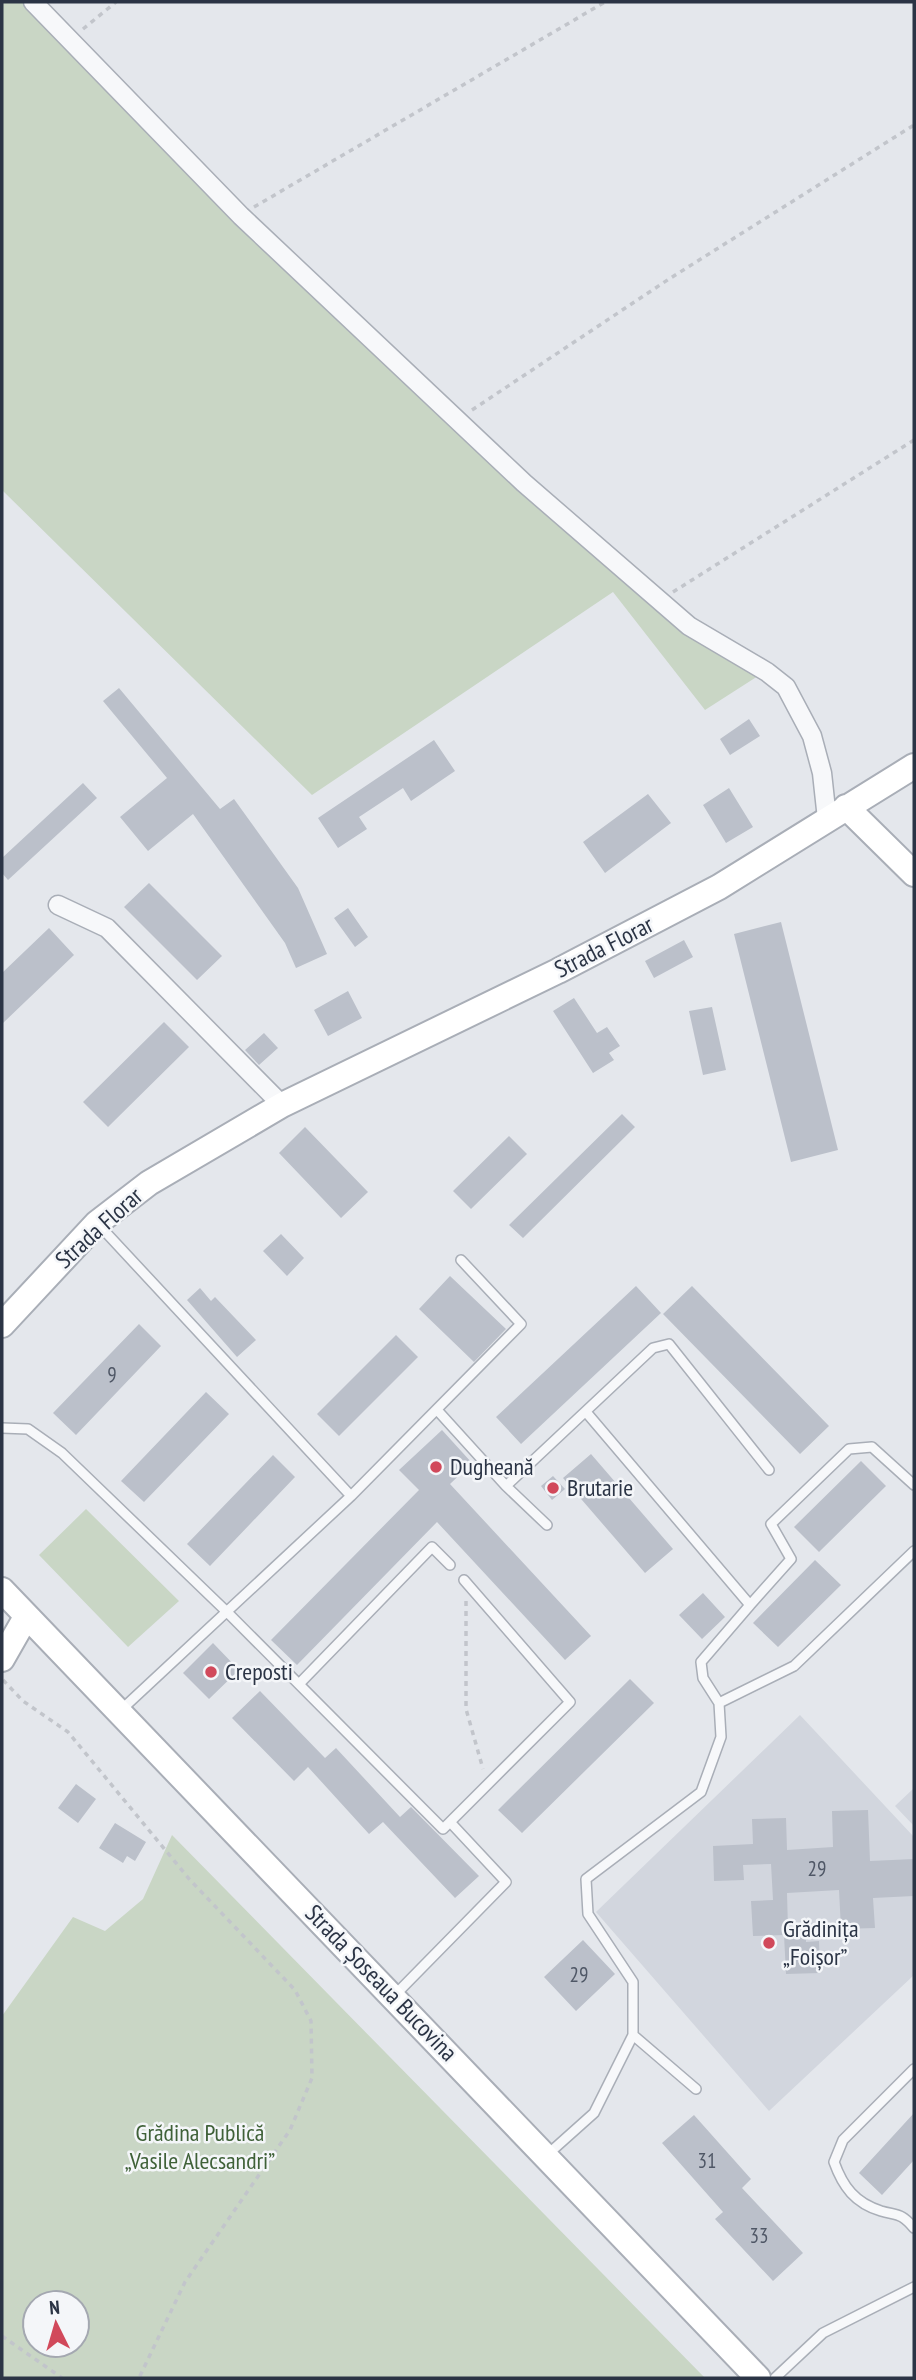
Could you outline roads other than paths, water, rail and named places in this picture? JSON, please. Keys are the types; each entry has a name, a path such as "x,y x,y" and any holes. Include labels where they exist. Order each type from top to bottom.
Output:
{"street":[{"path":"33,2 241,216 524,483 689,626 786,687 812,736 836,813 914,874"},
{"name":"Strada Florar","path":"2,1325 97,1223 149,1183 282,1105 558,971 711,892 914,766"},
{"path":"58,905 107,928 282,1105"},
{"name":"Strada Șoseaua Bucovina","path":"2,1590 547,2155 758,2378"},
{"path":"2,1659 26,1617"}],"lane":[{"path":"97,1223 351,1496"},
{"path":"118,1712 228,1613 351,1496 438,1411 521,1324 461,1260"},
{"path":"506,1486 653,1348 668,1345 769,1470"},
{"path":"438,1411 506,1486 547,1525"},
{"path":"586,1412 750,1605"},
{"path":"2,1428 29,1429 62,1453 228,1613 443,1829 570,1702 467,1584"},
{"path":"547,2155 594,2113 633,2035 633,1982 588,1914 586,1879 701,1792 721,1737 719,1703 703,1678 701,1662 791,1559 771,1524 849,1449 872,1447 914,1485"},
{"path":"299,1684 432,1547 450,1564"},
{"path":"719,1703 794,1667 914,1551"},
{"path":"394,1996 506,1882 450,1822"},
{"path":"633,2035 696,2090"},
{"path":"914,2069 844,2140 834,2162 842,2183 858,2202 903,2215 914,2228"},
{"path":"775,2378 823,2333 914,2287"}],"place":[{"name":"Dugheană","path":"436,1467"},
{"name":"Brutarie","path":"553,1488"},
{"name":"Creposti","path":"211,1672"},
{"name":"Grădinița „Foișor”","path":"769,1943"}],"park label":[{"name":"Grădina Publică „Vasile Alecsandri”","path":"200,2147"}]}
